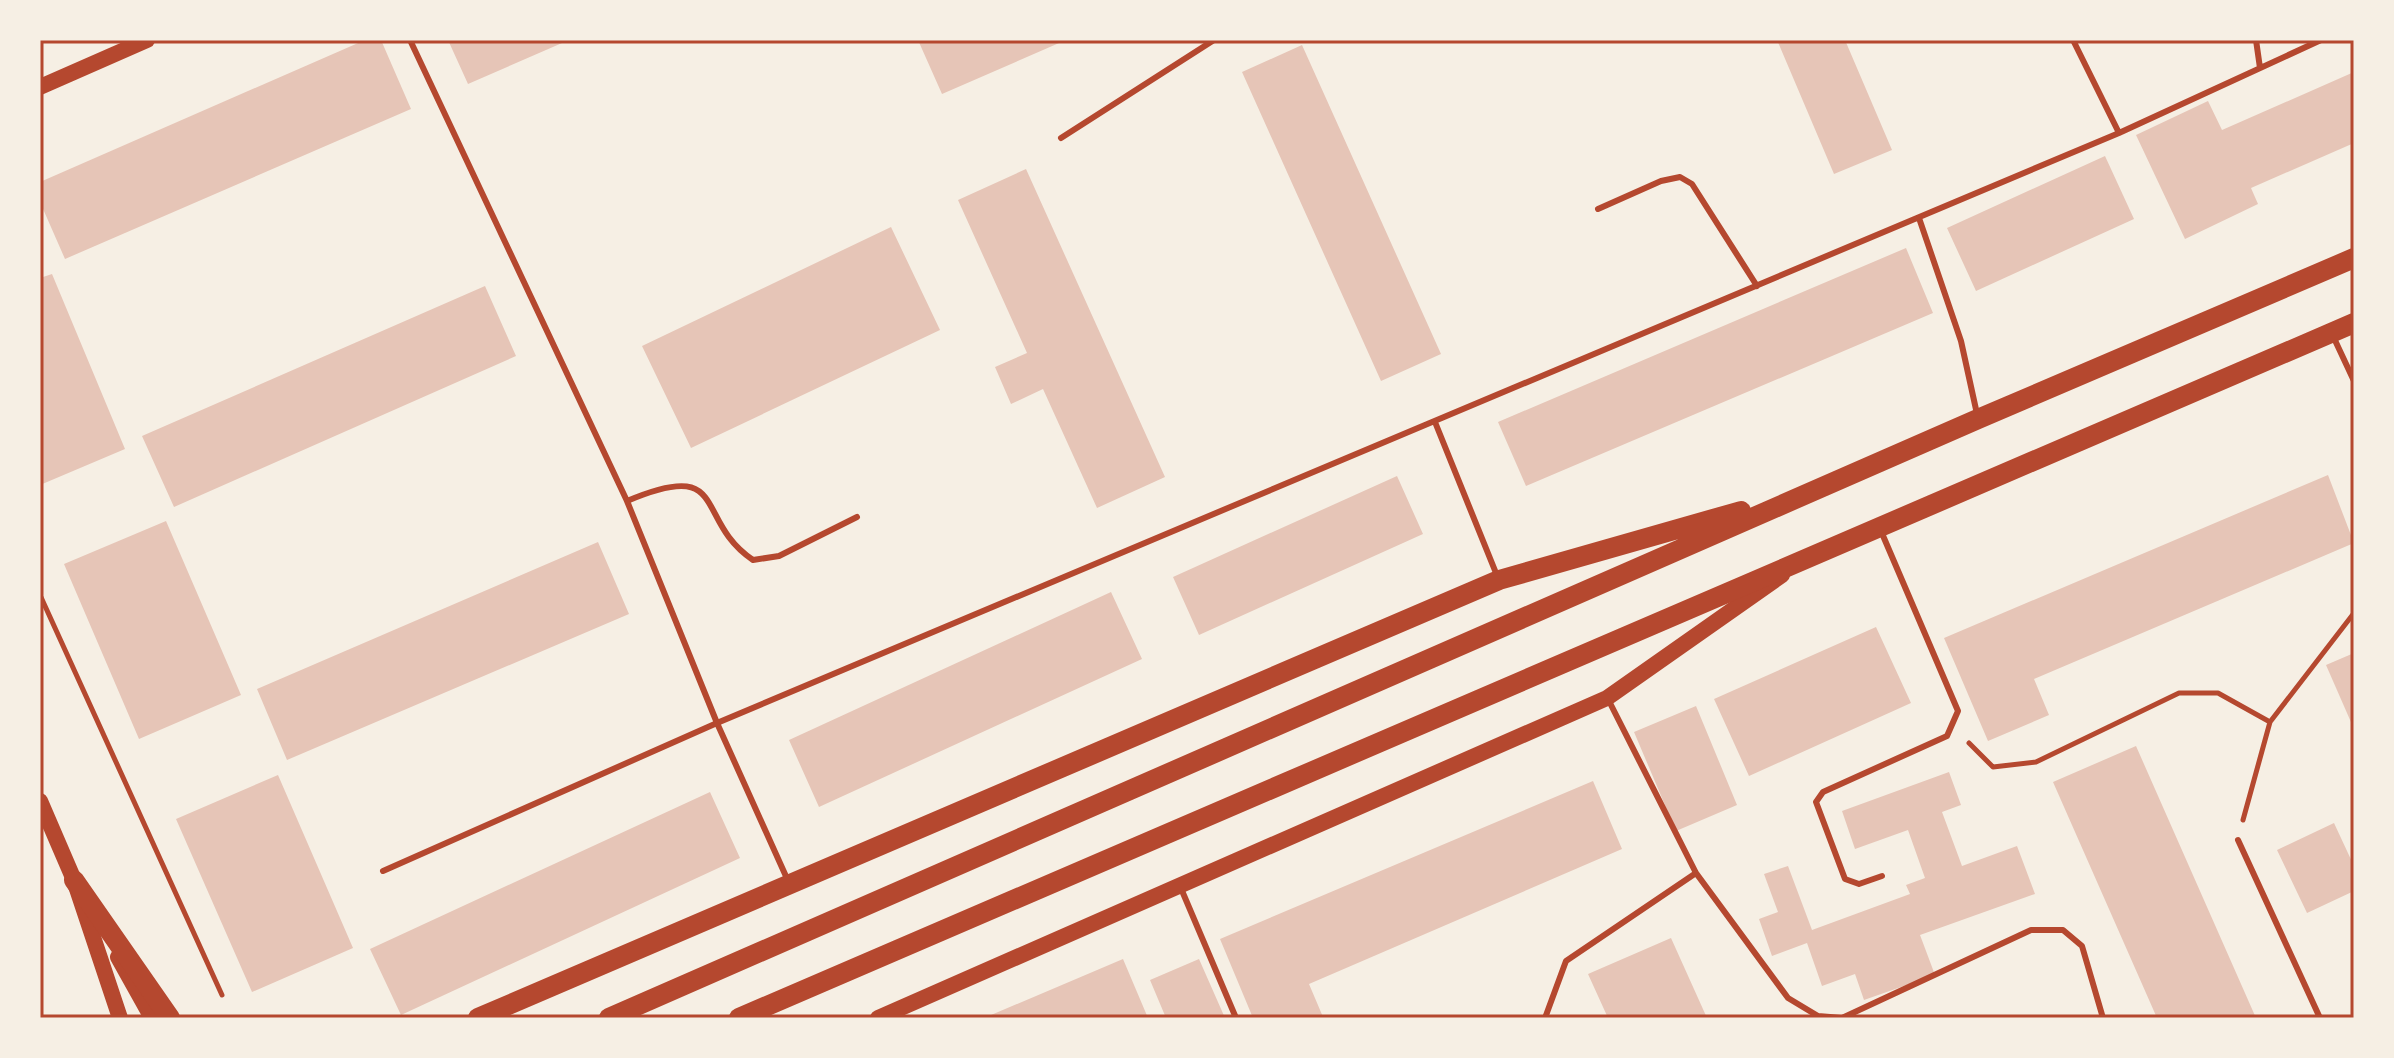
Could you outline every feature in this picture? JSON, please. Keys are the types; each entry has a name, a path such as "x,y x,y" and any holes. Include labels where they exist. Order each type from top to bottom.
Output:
{"main road":[{"path":"40,87 147,40"},
{"path":"609,1018 1978,419 2354,258"},
{"path":"739,1018 2354,323"},
{"path":"478,1018 1499,580 1818,489"},
{"path":"878,1018 1607,698 1804,560"},
{"path":"40,801 74,880 120,1018"},
{"path":"74,880 152,1018"},
{"path":"74,880 170,1018"}],"lane":[{"path":"410,40 627,501 717,723 790,886"},
{"path":"1061,138 1214,40"},
{"path":"2073,40 2119,133"},
{"path":"2256,40 2260,68"},
{"path":"383,871 717,723 2119,133 2321,40"},
{"path":"1598,209 1661,181 1680,177 1692,184 1757,286"},
{"path":"1919,218 1961,341 1978,419"},
{"path":"2332,333 2354,381"},
{"path":"1435,422 1499,580"},
{"path":"627,501 675,484 695,488 707,498 738,550 753,560 779,556 857,517"},
{"path":"1879,528 1958,711 1947,736 1823,792 1816,802 1845,879 1859,884 1882,876"},
{"path":"1607,698 1696,873 1788,998 1819,1017 1842,1018 2031,930 2063,930 2082,946 2103,1018"},
{"path":"2238,840 2320,1018"},
{"path":"1545,1018 1566,961 1696,873"},
{"path":"1180,886 1236,1018"}],"path":[{"path":"40,595 222,995"},
{"path":"2238,840 2270,722 2354,613"},
{"path":"1952,726 1993,767 2036,762 2179,693 2218,693 2270,722"}],"building":[{"path":"365,40 381,40 411,109 65,259 40,202 40,182"},
{"path":"448,40 569,40 468,84"},
{"path":"918,40 1066,40 942,94"},
{"path":"1777,40 1845,40 1892,150 1834,174"},
{"path":"1302,45 1441,354 1381,381 1242,72"},
{"path":"2354,72 2354,143 2251,188 2258,204 2185,239 2136,135 2208,101 2222,130"},
{"path":"2105,156 2134,219 1976,291 1947,228"},
{"path":"1026,169 1165,477 1097,508 1043,389 1011,404 995,367 1027,353 958,200"},
{"path":"891,227 940,330 691,448 642,346"},
{"path":"1906,248 1933,313 1526,486 1498,422"},
{"path":"52,274 125,449 40,485 40,278"},
{"path":"485,286 516,356 174,507 142,436"},
{"path":"2328,475 2354,543 2034,679 2049,715 1988,741 1944,638"},
{"path":"1397,476 1423,534 1199,635 1173,577"},
{"path":"166,521 241,695 139,739 64,564"},
{"path":"598,542 629,614 287,760 257,689"},
{"path":"1111,592 1142,659 819,807 789,740"},
{"path":"1876,627 1911,703 1749,776 1714,699"},
{"path":"2354,653 2354,729 2326,665"},
{"path":"1696,706 1737,805 1676,831 1634,732"},
{"path":"2136,746 2256,1018 2157,1018 2053,782"},
{"path":"1949,772 1961,805 1942,812 1962,866 2017,846 2035,894 1920,935 1935,975 1864,1000 1855,974 1822,986 1807,943 1772,956 1759,919 1778,912 1764,874 1788,866 1812,930 1910,894 1906,885 1925,878 1908,830 1855,849 1842,811"},
{"path":"278,775 353,948 252,992 176,819"},
{"path":"1593,781 1622,849 1309,984 1323,1017 1253,1018 1220,939"},
{"path":"710,792 740,858 401,1015 370,949"},
{"path":"2334,823 2354,866 2354,891 2307,913 2277,850"},
{"path":"1671,938 1707,1018 1608,1018 1588,974"},
{"path":"1123,959 1148,1018 984,1018"},
{"path":"1199,959 1225,1018 1166,1018 1150,980"}]}
